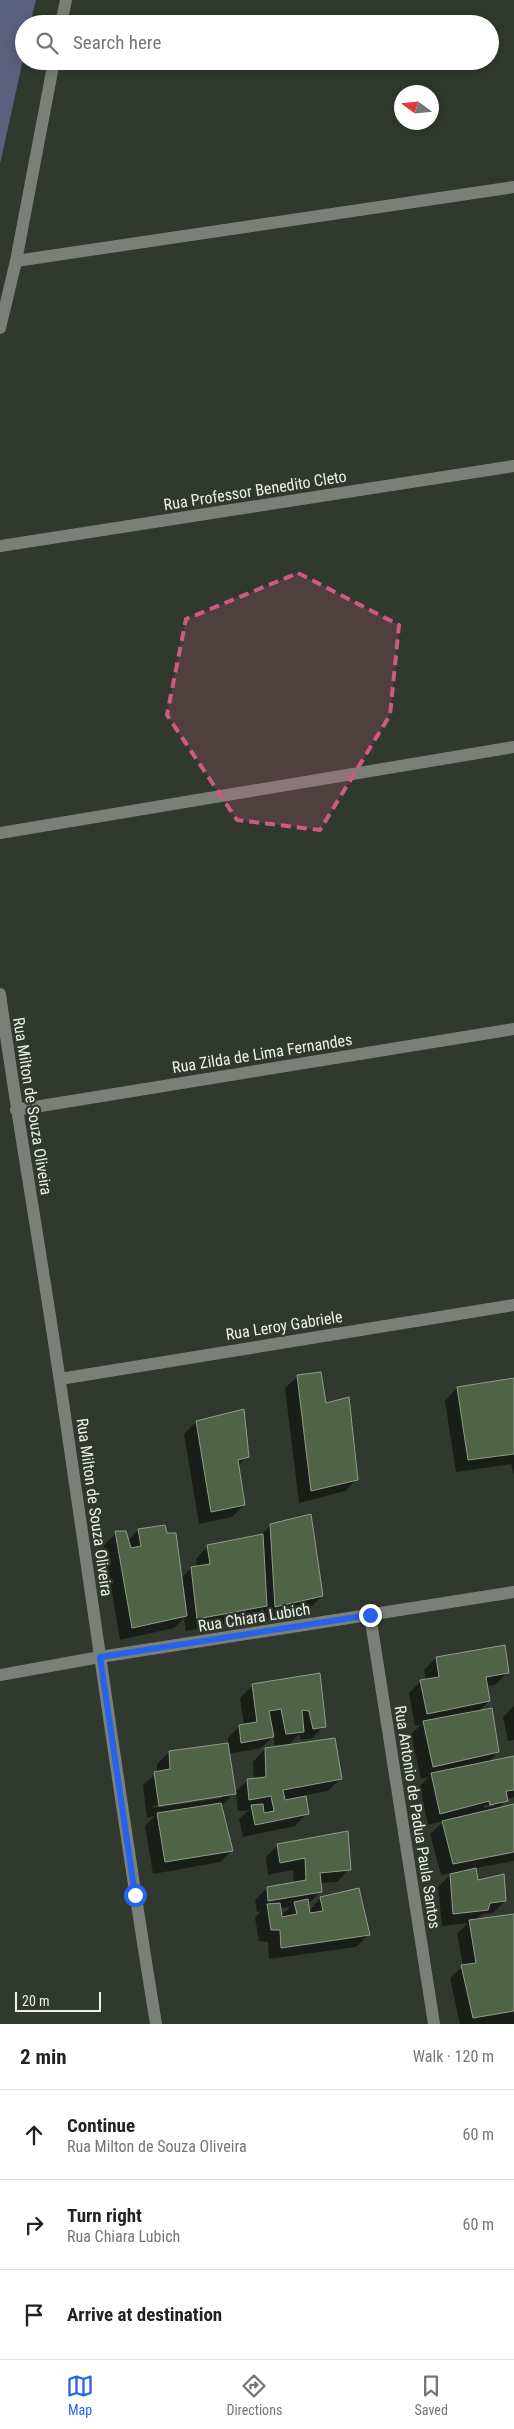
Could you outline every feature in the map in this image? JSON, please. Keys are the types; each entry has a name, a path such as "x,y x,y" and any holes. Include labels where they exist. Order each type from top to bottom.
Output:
{"street":[{"path":"64,15 66,0"},
{"path":"0,328 16,261 52,70"},
{"path":"16,261 514,187"},
{"name":"Rua Professor Benedito Cleto","path":"0,546 514,466"},
{"path":"0,833 514,747"},
{"name":"Rua Milton de Souza Oliveira","path":"0,994 16,1110 60,1379 156,2024"},
{"name":"Rua Zilda de Lima Fernandes","path":"16,1110 514,1029"},
{"name":"Rua Leroy Gabriele","path":"60,1379 514,1305"},
{"name":"Rua Chiara Lubich","path":"0,1675 100,1657 514,1592"},
{"name":"Rua Antonio de Padua Paula Santos","path":"370,1615 434,2024"}],"highlighted area":[{"path":"298,573 399,625 390,715 320,830 237,820 167,715 186,619"}],"shaded area":[{"path":"0,0 36,0 32,15 15,15 15,70 21,70 0,164"}],"building":[{"path":"321,1372 326,1403 349,1397 358,1480 311,1491 297,1375"},
{"path":"514,1378 514,1454 468,1460 457,1387"},
{"path":"244,1409 249,1457 238,1460 245,1505 211,1512 196,1421"},
{"path":"311,1514 323,1596 275,1607 270,1524"},
{"path":"165,1525 167,1533 176,1533 187,1616 132,1628 115,1531 126,1531 131,1548 141,1546 138,1529"},
{"path":"263,1534 267,1606 197,1619 191,1567 210,1564 207,1545"},
{"path":"505,1645 509,1673 486,1677 490,1701 427,1714 420,1680 439,1677 436,1657"},
{"path":"320,1673 326,1727 313,1729 309,1711 302,1710 304,1732 286,1734 281,1709 269,1711 274,1737 241,1743 239,1725 257,1722 252,1684"},
{"path":"492,1708 499,1752 433,1767 423,1721"},
{"path":"335,1738 342,1779 283,1790 285,1800 306,1796 309,1814 255,1825 251,1805 263,1804 264,1813 274,1811 271,1796 249,1800 247,1779 266,1777 265,1748"},
{"path":"228,1743 236,1794 159,1806 154,1772 170,1769 169,1751"},
{"path":"514,1756 514,1790 506,1791 508,1801 490,1805 489,1801 440,1814 431,1773"},
{"path":"221,1803 233,1851 165,1862 157,1813"},
{"path":"514,1804 514,1852 453,1864 442,1821"},
{"path":"348,1831 351,1870 320,1873 322,1892 268,1901 267,1887 306,1880 305,1858 280,1863 277,1844"},
{"path":"476,1868 478,1880 504,1874 506,1901 490,1903 488,1910 453,1914 450,1874"},
{"path":"359,1888 370,1935 281,1948 280,1930 271,1930 267,1904 280,1903 282,1917 297,1914 294,1902 308,1899 310,1913 323,1911 320,1897"},
{"path":"514,1914 514,2011 473,2018 461,1965 476,1963 469,1920"}],"route":[{"path":"135,1895 100,1657 370,1615"}]}
